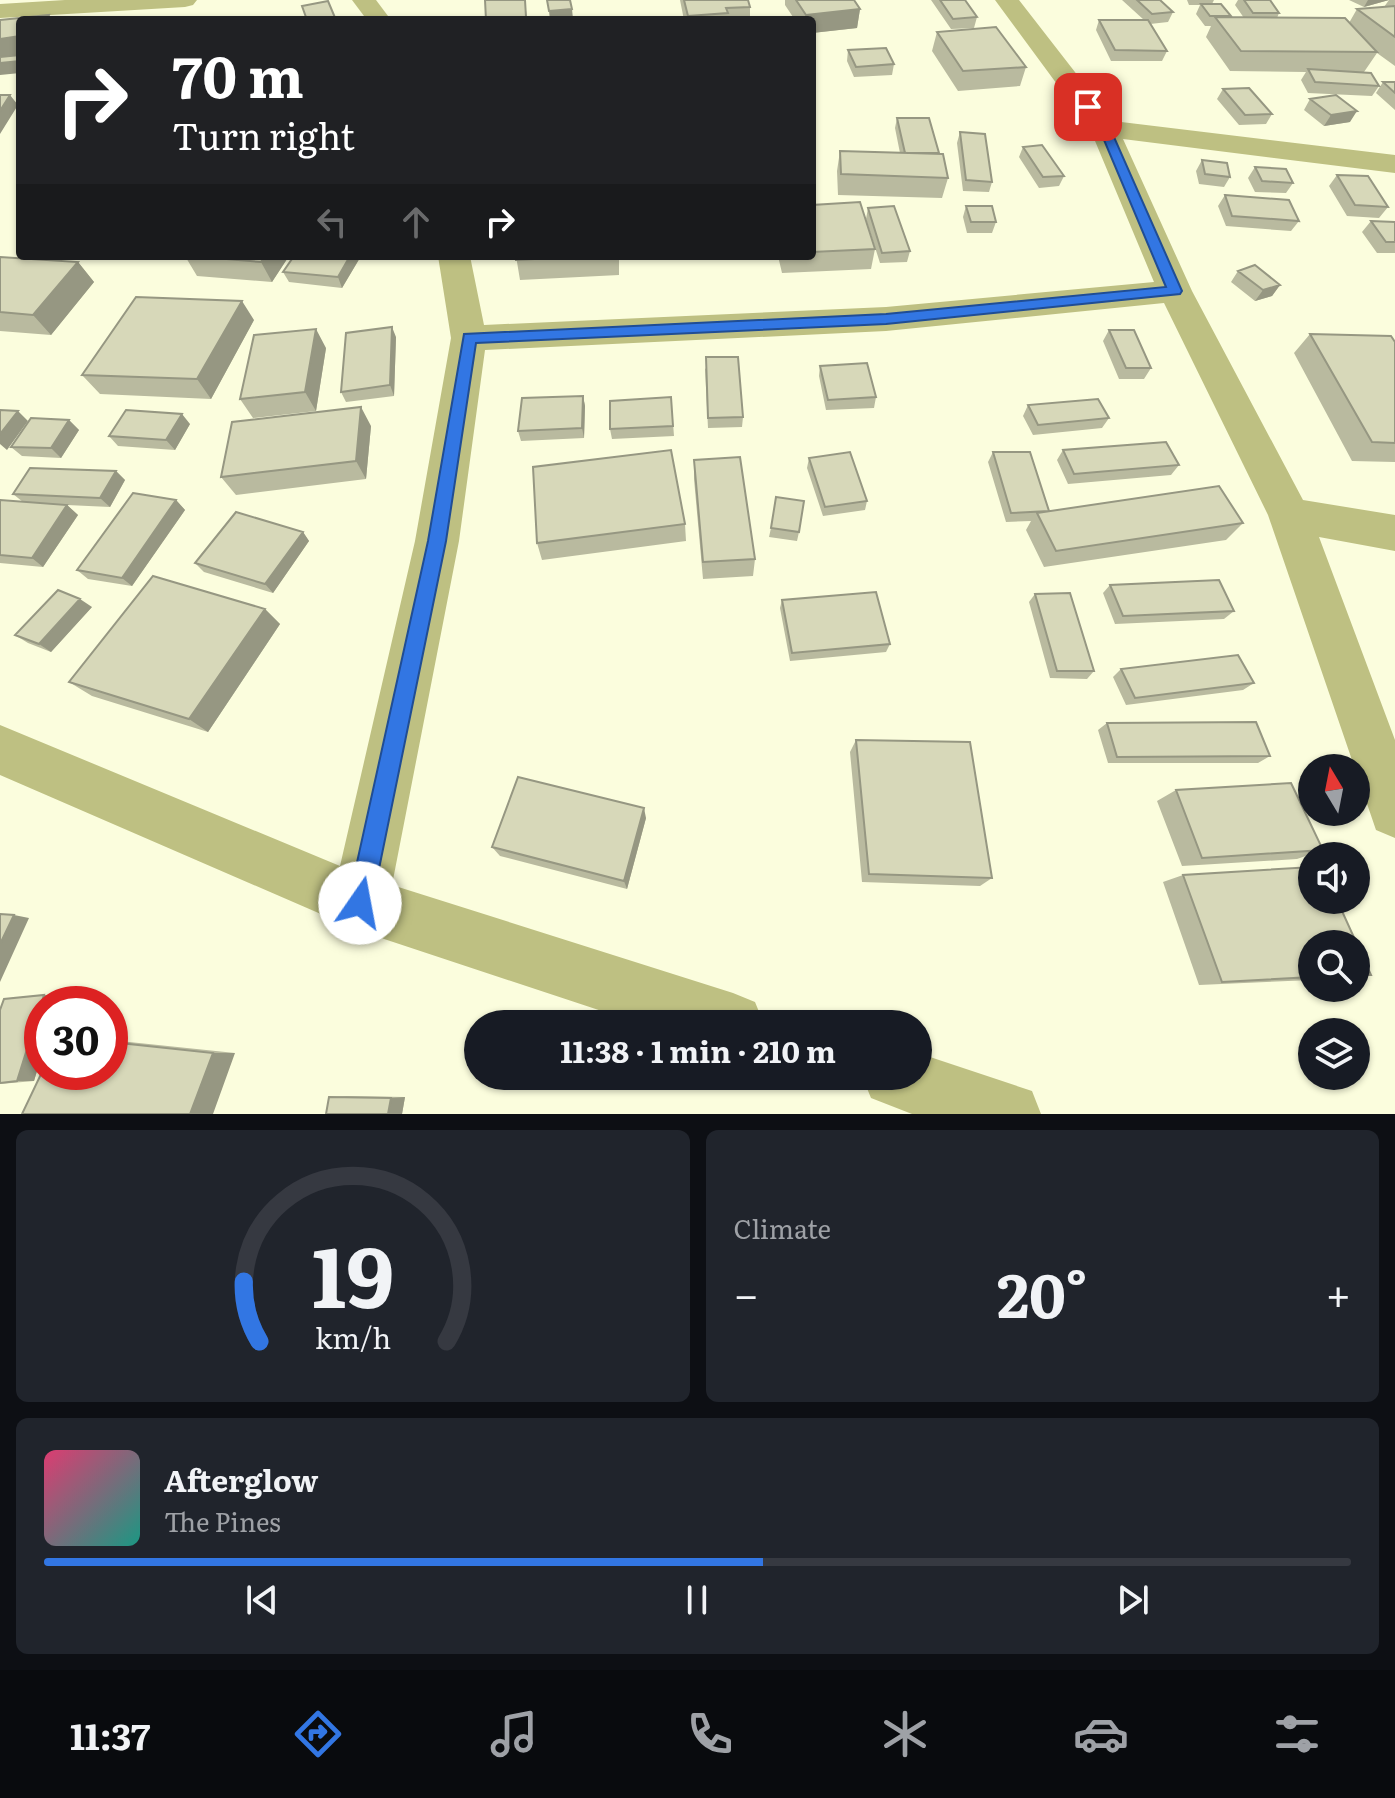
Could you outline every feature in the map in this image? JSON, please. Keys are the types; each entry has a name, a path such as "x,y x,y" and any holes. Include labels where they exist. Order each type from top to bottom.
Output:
{"street":[{"path":"0,11 185,0"},
{"path":"1007,0 1104,128 1175,291 1289,515 1395,811"},
{"path":"1104,128 1395,164"},
{"path":"360,903 437,541 469,338 455,260"},
{"path":"469,338 886,319 1175,291"},
{"path":"1289,515 1395,533"},
{"path":"0,750 360,903 690,1010"},
{"path":"932,1089 1009,1114"}],"building":[{"path":"485,0 525,0 526,16 486,16"},
{"path":"547,0 570,0 572,9 549,11"},
{"path":"684,0 748,0 750,7 726,8 728,13 688,16"},
{"path":"796,0 854,0 860,9 806,15"},
{"path":"940,0 965,0 977,17 953,19"},
{"path":"1137,0 1160,0 1173,12 1152,14"},
{"path":"1244,0 1270,0 1279,13 1253,13"},
{"path":"328,1 334,16 306,16 302,6"},
{"path":"1201,4 1221,4 1231,16 1210,16"},
{"path":"1395,6 1395,37 1357,9"},
{"path":"1215,17 1345,18 1377,52 1241,51"},
{"path":"16,18 16,37 0,39 0,20"},
{"path":"1099,20 1148,20 1167,51 1115,50"},
{"path":"996,27 1026,67 963,71 937,32"},
{"path":"886,48 894,64 856,67 848,50"},
{"path":"16,55 16,61 0,63 0,57"},
{"path":"1308,69 1371,73 1379,86 1315,82"},
{"path":"1383,82 1395,82 1395,93"},
{"path":"1249,88 1272,114 1245,115 1223,89"},
{"path":"0,95 10,95 0,111"},
{"path":"1336,95 1357,111 1331,115 1310,99"},
{"path":"897,118 929,118 939,153 905,153"},
{"path":"960,132 985,134 992,182 966,180"},
{"path":"1042,145 1064,176 1043,177 1023,147"},
{"path":"840,151 943,154 948,178 841,174"},
{"path":"1202,160 1227,163 1230,177 1205,174"},
{"path":"1255,167 1286,169 1293,183 1262,181"},
{"path":"1337,175 1368,176 1388,207 1355,205"},
{"path":"1225,195 1289,200 1299,221 1232,216"},
{"path":"860,202 875,249 816,252 816,205"},
{"path":"894,206 910,251 882,253 868,208"},
{"path":"966,206 992,206 996,222 971,222"},
{"path":"1371,221 1395,222 1395,242 1386,242"},
{"path":"0,257 78,262 33,315 0,312"},
{"path":"291,260 348,260 338,277 283,272"},
{"path":"1255,265 1280,285 1263,290 1238,271"},
{"path":"136,297 242,301 197,379 82,375"},
{"path":"392,327 390,385 341,392 346,333"},
{"path":"316,329 305,392 240,399 254,335"},
{"path":"1109,330 1134,330 1151,368 1126,368"},
{"path":"1310,334 1391,336 1395,342 1395,443 1372,442"},
{"path":"706,357 738,357 743,417 708,418"},
{"path":"867,363 876,397 828,400 820,366"},
{"path":"583,396 582,428 518,431 522,398"},
{"path":"671,397 673,426 610,429 610,401"},
{"path":"1098,399 1109,418 1038,425 1028,405"},
{"path":"361,407 356,461 221,477 232,422"},
{"path":"0,410 18,411 0,434"},
{"path":"126,410 182,414 166,440 109,436"},
{"path":"31,418 69,420 51,448 11,447"},
{"path":"1166,442 1179,465 1074,474 1063,450"},
{"path":"671,450 685,524 537,543 533,467"},
{"path":"850,452 867,501 825,507 809,458"},
{"path":"993,452 1030,452 1049,511 1011,513"},
{"path":"740,457 755,559 703,562 694,460"},
{"path":"30,468 116,471 100,498 13,494"},
{"path":"1219,486 1243,523 1056,551 1037,513"},
{"path":"133,493 176,500 122,578 77,570"},
{"path":"776,497 804,501 799,532 771,528"},
{"path":"0,500 67,505 32,558 0,555"},
{"path":"236,512 303,532 265,584 195,563"},
{"path":"153,576 265,609 189,719 69,682"},
{"path":"1219,580 1234,611 1123,616 1110,585"},
{"path":"58,590 80,599 39,644 15,635"},
{"path":"876,592 890,644 792,653 782,600"},
{"path":"1070,593 1094,671 1057,671 1035,594"},
{"path":"1238,655 1254,683 1135,698 1121,669"},
{"path":"1256,722 1270,756 1117,757 1107,723"},
{"path":"856,740 970,742 992,878 869,874"},
{"path":"518,777 644,808 624,881 492,847"},
{"path":"1291,783 1298,798 1298,826 1312,826 1319,842 1298,842 1298,852 1202,858 1176,790"},
{"path":"1298,868 1298,914 1343,914 1351,930 1298,930 1298,978 1222,982 1183,875"},
{"path":"0,914 14,915 0,944"},
{"path":"24,997 24,1059 17,1081 0,1083 0,1010 4,999"},
{"path":"128,1044 213,1053 190,1114 22,1114 33,1090 128,1090"},
{"path":"329,1097 391,1098 388,1114 326,1114"}],"route":[{"path":"360,903 437,541 469,338 886,319 1175,291 1104,128 1088,107"}]}
